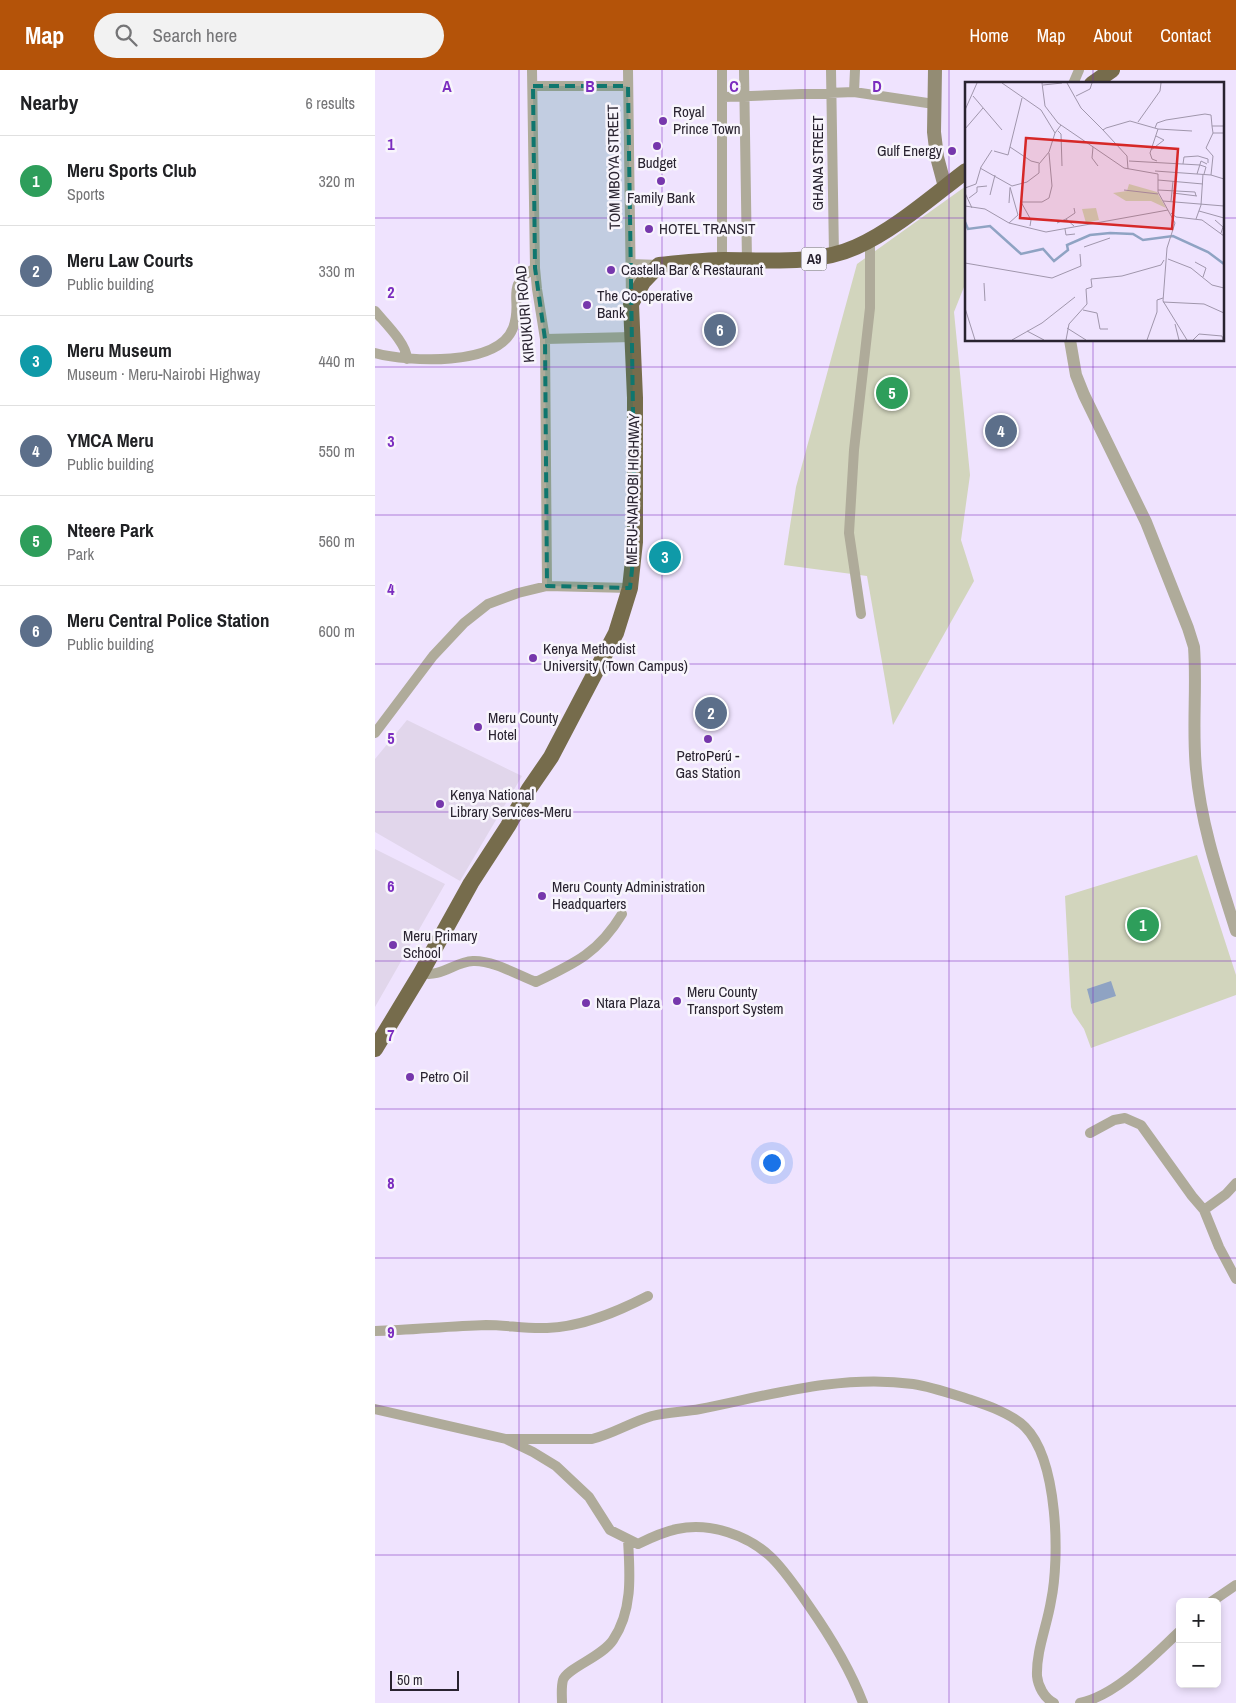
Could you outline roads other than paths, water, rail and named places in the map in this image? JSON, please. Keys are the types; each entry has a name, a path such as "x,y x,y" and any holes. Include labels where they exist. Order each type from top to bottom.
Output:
{"highway":[{"path":"1095,82 1112,70"},
{"name":"A9","path":"659,265 723,260 820,258 834,255 855,248 870,240 965,172"},
{"path":"631,304 643,282 659,265"},
{"name":"MERU-NAIROBI HIGHWAY","path":"375,1049 421,973 471,883 551,757 616,633 630,588 635,542 635,398 631,304"}],"main road":[{"path":"935,70 934,104 937,157 945,187"}],"street":[{"name":"KIRUKURI ROAD","path":"532,70 535,268 545,339 547,586"},
{"name":"TOM MBOYA STREET","path":"628,70 631,304"},
{"path":"723,70 723,260"},
{"path":"744,70 747,261"},
{"name":"GHANA STREET","path":"831,70 834,255"},
{"path":"853,92 855,70"},
{"path":"1074,82 1079,70"},
{"path":"533,86 628,86"},
{"path":"724,97 853,92 934,104"},
{"path":"861,614 849,533 854,450 870,308 870,240"},
{"path":"630,264 659,265"},
{"path":"375,353 407,359 443,360 484,352 499,345 507,339 514,327 518,281 523,275 535,268"},
{"path":"375,311 403,346 407,353 407,359"},
{"path":"545,339 632,337"},
{"path":"1070,341 1076,374 1084,395 1145,522 1194,647 1196,768 1199,791 1213,858 1236,930"},
{"path":"375,733 433,656 464,623 488,604 518,593 547,586 630,588"},
{"path":"421,973 437,974 471,961 484,961 536,982 574,964 595,949 612,931 622,914"},
{"path":"1090,1134 1114,1120 1125,1118 1141,1125 1204,1210 1219,1247 1235,1277"},
{"path":"1204,1210 1226,1194 1236,1183"},
{"path":"375,1331 487,1325 547,1328 572,1325 592,1320 648,1296"},
{"path":"506,1439 592,1439 649,1417 662,1414 700,1409 811,1386 871,1381 914,1384 937,1389 997,1408 1025,1426 1037,1445 1045,1464 1050,1484 1056,1545 1055,1573 1037,1675 1045,1696 1054,1703"},
{"path":"375,1409 506,1439 533,1452 556,1466 589,1497 610,1530 638,1544 654,1536 678,1529 713,1529 734,1534 755,1545 772,1558 818,1619 842,1658 863,1703"},
{"path":"561,1703 563,1680 570,1671 603,1652 613,1640 621,1622 629,1598 631,1572 628,1540"},
{"path":"1217,1598 1236,1585"},
{"path":"1080,1703 1117,1685 1176,1634"}],"water":[{"path":"1111,981 1116,996 1091,1004 1087,989"}],"place":[{"name":"Royal Prince Town","path":"663,121"},
{"name":"Budget","path":"657,146"},
{"name":"Gulf Energy","path":"952,151"},
{"name":"Family Bank","path":"661,181"},
{"name":"HOTEL TRANSIT","path":"649,229"},
{"name":"Castella Bar & Restaurant","path":"611,270"},
{"name":"The Co-operative Bank","path":"587,305"},
{"name":"Meru Central Police Station","path":"720,330"},
{"name":"Nteere Park","path":"892,393"},
{"name":"YMCA Meru","path":"1001,431"},
{"name":"Meru Museum","path":"665,557"},
{"name":"Kenya Methodist University (Town Campus)","path":"533,658"},
{"name":"Meru Law Courts","path":"711,713"},
{"name":"Meru County Hotel","path":"478,727"},
{"name":"PetroPerú - Gas Station","path":"708,739"},
{"name":"Kenya National Library Services-Meru","path":"440,804"},
{"name":"Meru County Administration Headquarters","path":"542,896"},
{"name":"Meru Sports Club","path":"1143,925"},
{"name":"Meru Primary School","path":"393,945"},
{"name":"Meru County Transport System","path":"677,1001"},
{"name":"Ntara Plaza","path":"586,1003"},
{"name":"Petro Oil","path":"410,1077"}]}
